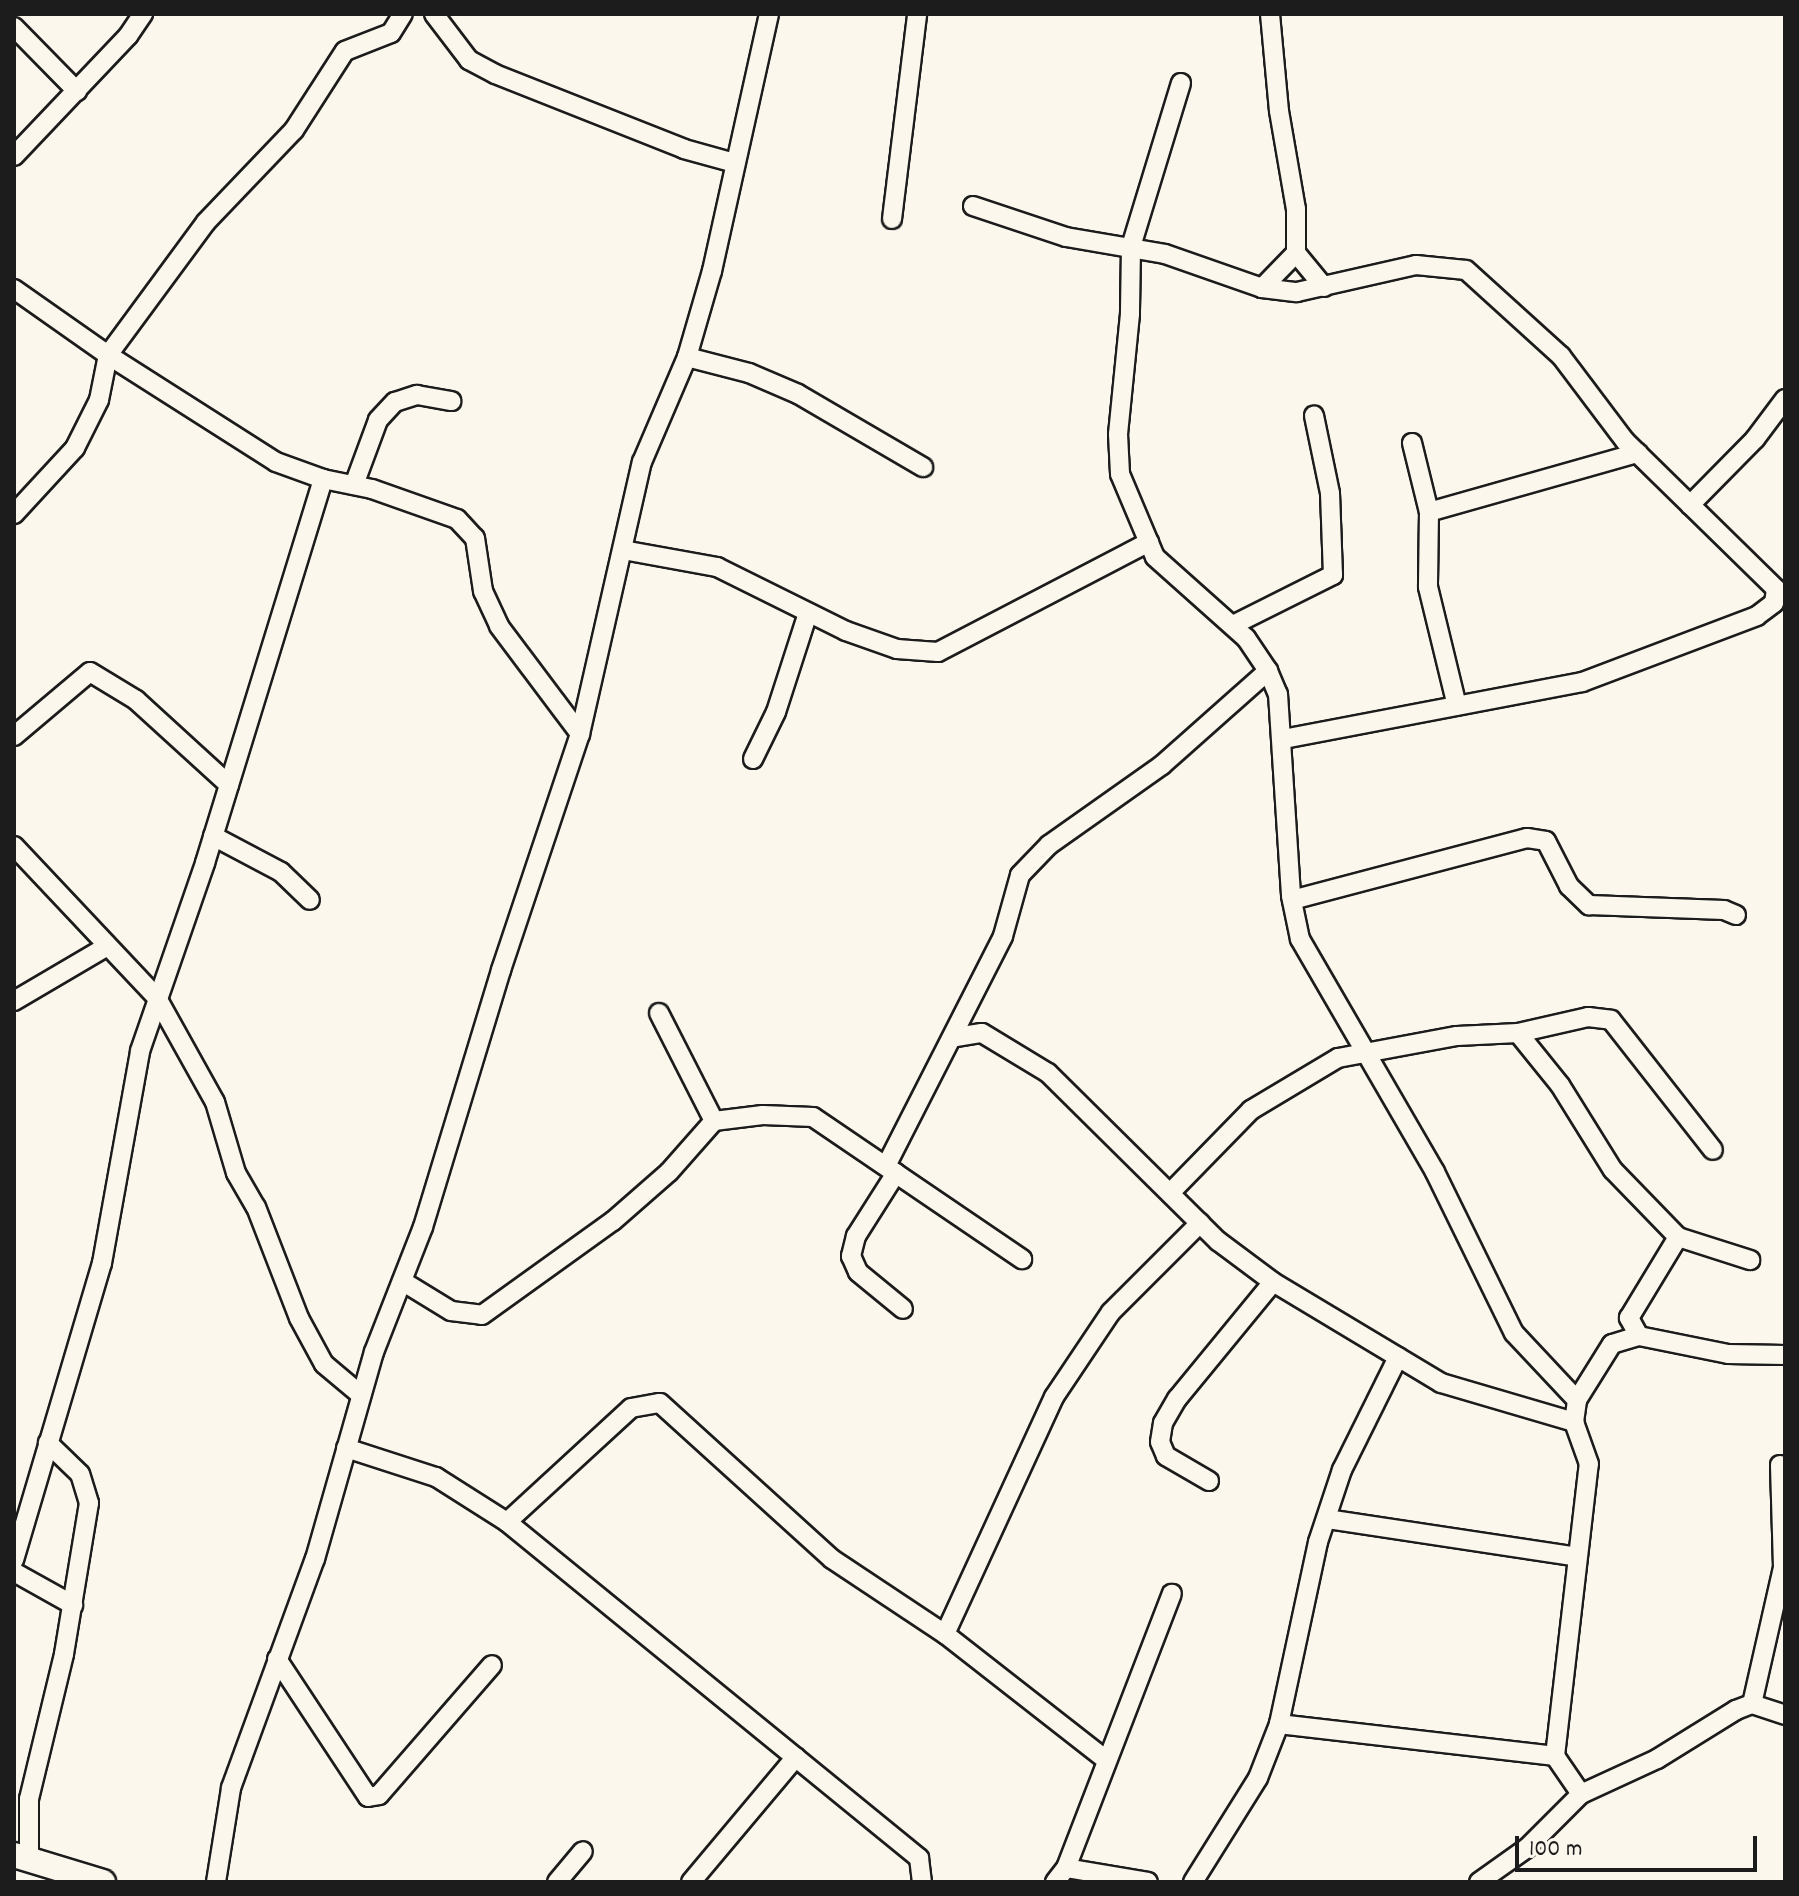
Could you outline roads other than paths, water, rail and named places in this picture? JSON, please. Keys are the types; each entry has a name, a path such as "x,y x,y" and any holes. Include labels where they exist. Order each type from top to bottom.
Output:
{"street":[{"path":"14,156 77,91 143,14"},
{"path":"213,1881 231,1788 315,1559 361,1395 402,1281 580,734 642,462 687,357 769,14"},
{"path":"892,219 917,14"},
{"path":"1270,14 1279,111 1296,209 1296,253 1324,287"},
{"path":"14,514 75,448 99,400 108,355 206,222 294,130 345,51 391,33 402,16 436,19 469,60 495,74 684,149 735,163"},
{"path":"14,27 77,91"},
{"path":"1181,83 1131,247 1130,314 1118,434 1120,474 1155,557 1233,625 1268,671 1278,694 1292,900 1300,939 1435,1172 1514,1333 1577,1400"},
{"path":"973,206 1066,237 1131,247 1262,288 1297,292 1416,265 1466,270 1561,356 1638,453 1780,590 1774,603 1757,616 1697,642 1628,662 1582,682 1282,739"},
{"path":"1262,288 1296,253"},
{"path":"14,289 108,355 276,462 457,519 475,538 483,591 499,626 580,734"},
{"path":"687,357 749,373 798,394 923,467"},
{"path":"354,485 378,420 395,402 417,395 451,401"},
{"path":"1690,505 1755,439 1785,399"},
{"path":"1233,625 1333,575 1330,493 1314,416"},
{"path":"1412,443 1429,512 1428,587 1457,706"},
{"path":"1429,512 1638,453"},
{"path":"14,1560 102,1263 140,1051 213,836 323,479"},
{"path":"623,550 717,567 808,613 897,649 938,652 1149,542"},
{"path":"753,759 776,712 808,613"},
{"path":"903,1309 858,1272 851,1256 856,1236 1003,936 1020,875 1049,845 1162,765 1268,671"},
{"path":"14,736 90,672 136,700 229,785"},
{"path":"213,836 281,872 310,900"},
{"path":"1292,900 1527,838 1546,841 1569,886 1589,905 1736,915"},
{"path":"14,846 157,998 215,1102 236,1173 256,1207 299,1318 324,1364 361,1395"},
{"path":"14,1001 106,947"},
{"path":"659,1013 714,1121"},
{"path":"1170,1193 1251,1110 1307,1072 1366,1052 1457,1036 1518,1033 1588,1017 1611,1020 1713,1150"},
{"path":"956,1037 982,1033 1048,1073 1200,1223 1273,1282 1441,1383 1574,1422"},
{"path":"1518,1033 1560,1085 1613,1170 1678,1237 1750,1260"},
{"path":"402,1281 451,1311 482,1315 613,1221 669,1172 714,1121 813,1117 1022,1259"},
{"path":"945,1634 1020,1463 1062,1385 1111,1312 1200,1223"},
{"path":"1639,1336 1629,1318 1678,1237"},
{"path":"1209,1481 1166,1456 1160,1442 1163,1423 1177,1399 1250,1317 1273,1282"},
{"path":"1581,1794 1555,1756 1589,1464 1574,1422 1577,1400 1612,1344 1639,1336 1728,1354 1785,1355"},
{"path":"1193,1882 1258,1778 1279,1724 1327,1519 1342,1470 1398,1357"},
{"path":"507,1522 631,1408 660,1403 832,1559 945,1634 1105,1759"},
{"path":"48,1443 80,1474 89,1503 73,1605 29,1799 21,1856 103,1882"},
{"path":"346,1448 436,1477 507,1522 919,1858 922,1882"},
{"path":"1479,1882 1527,1848 1581,1794 1657,1759 1752,1704 1783,1567 1780,1465"},
{"path":"1327,1519 1577,1557"},
{"path":"14,1572 73,1605"},
{"path":"1148,1882 1061,1875 1172,1594"},
{"path":"277,1659 368,1797 379,1795 492,1665"},
{"path":"1752,1704 1785,1715"},
{"path":"1279,1724 1555,1756"},
{"path":"691,1882 796,1757"},
{"path":"557,1882 583,1851"}]}
